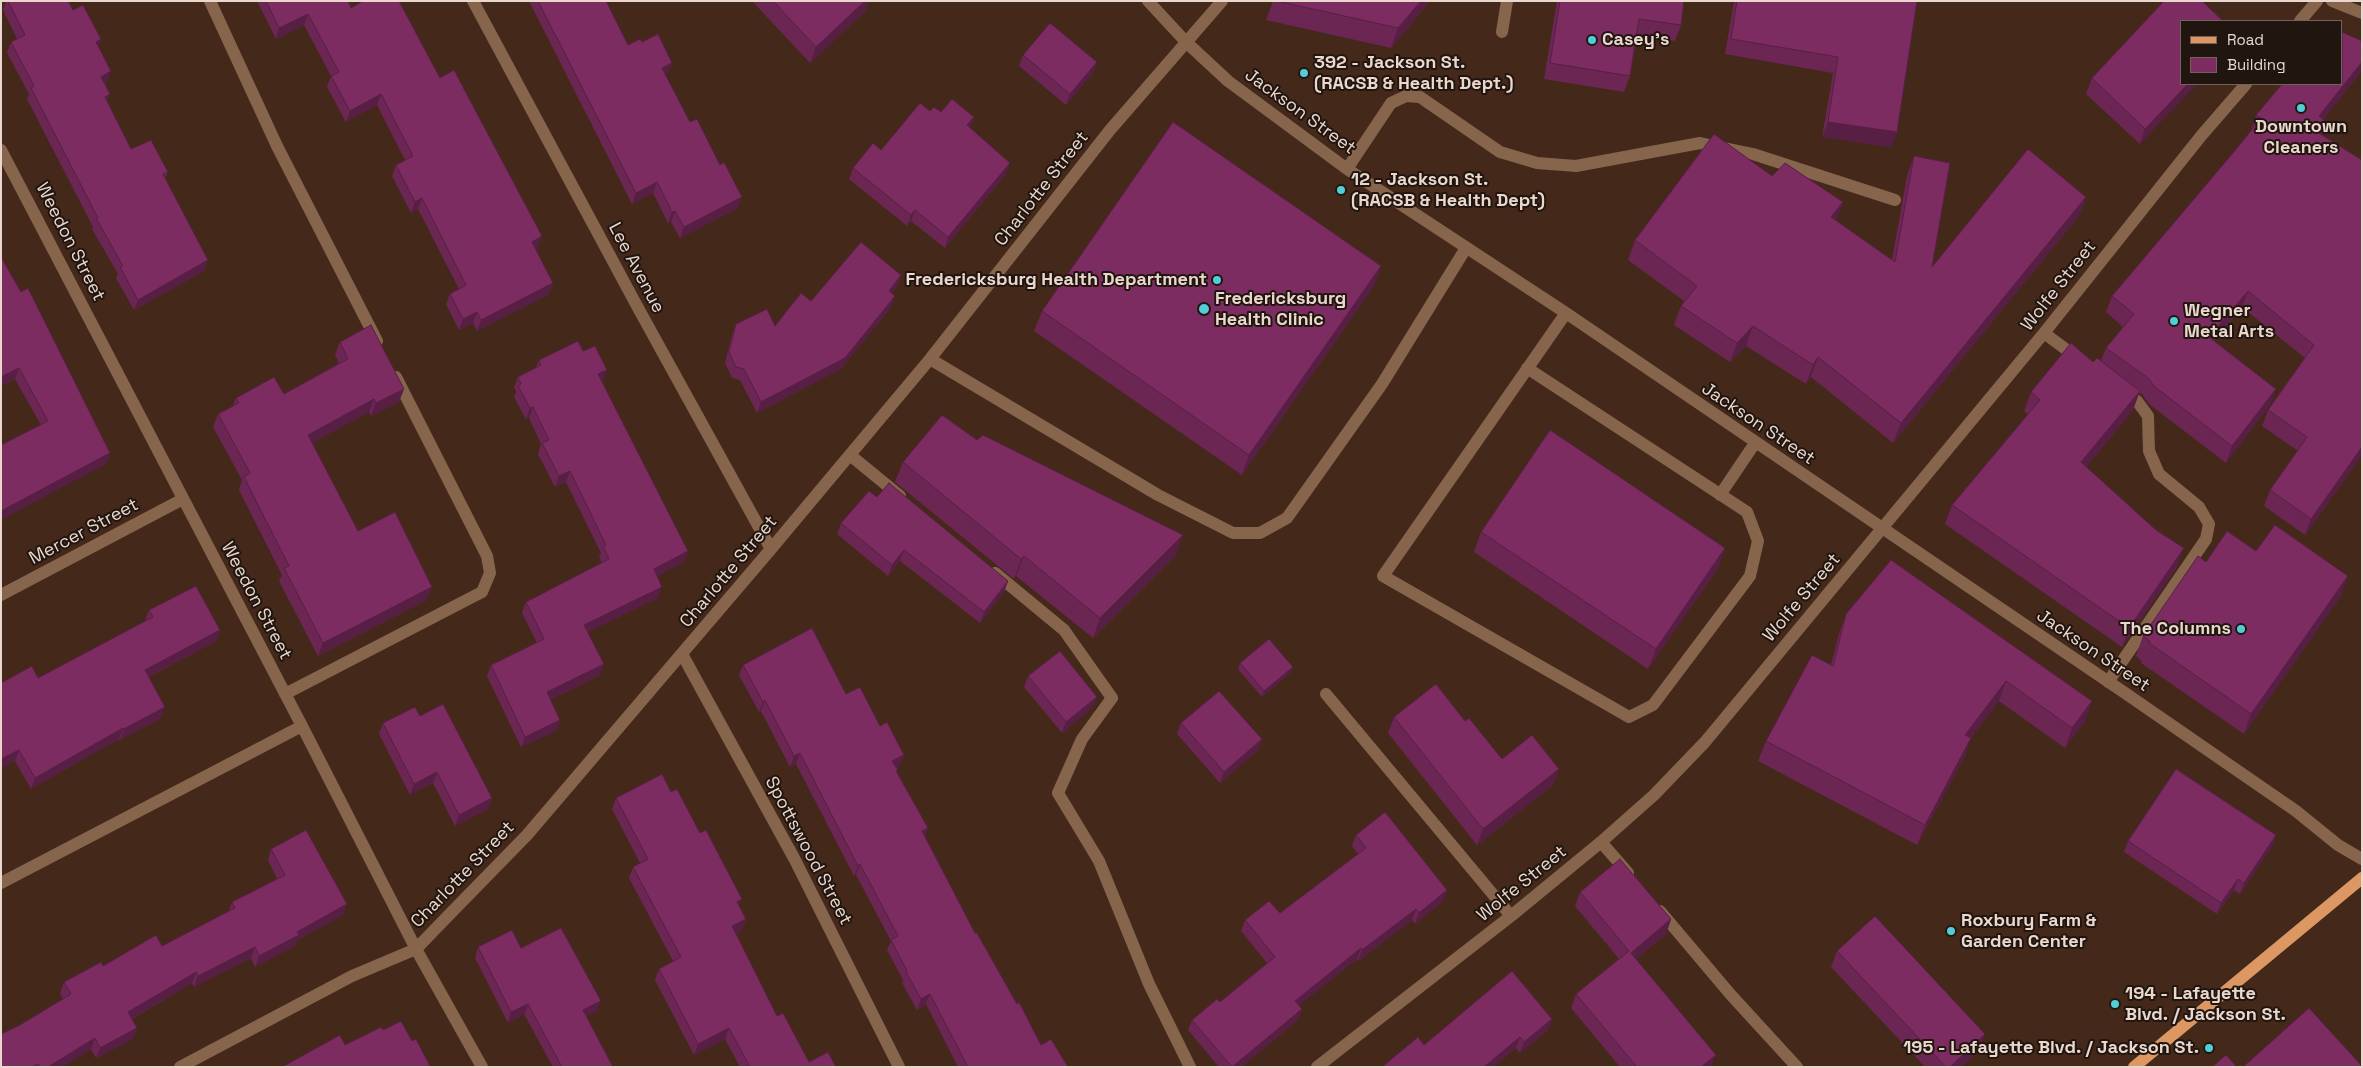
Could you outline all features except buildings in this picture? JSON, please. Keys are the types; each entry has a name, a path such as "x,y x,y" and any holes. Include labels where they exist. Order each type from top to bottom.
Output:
{"main road":[{"path":"2134,1067 2362,878"}],"street":[{"path":"210,1 277,146 487,556 490,572 482,592 285,694"},
{"name":"Lee Avenue","path":"474,1 632,297 771,549"},
{"name":"Jackson Street","path":"1148,1 1186,42 1228,81 1347,169 1566,314 2108,682 2296,811 2338,845 2362,859"},
{"name":"Charlotte Street","path":"180,1067 352,976 416,949 527,835 682,654 930,359 1110,130 1222,1"},
{"path":"1502,32 1507,1"},
{"path":"2301,20 2318,1"},
{"path":"2332,1 2362,14"},
{"name":"Wolfe Street","path":"1317,1067 1511,916 1601,842 1654,795 1705,742 2044,333 2201,136 2245,85"},
{"path":"1347,169 1390,103 1406,96 1420,97 1500,152 1537,163 1576,166 1700,143 1753,154 1895,200"},
{"name":"Weedon Street","path":"1,150 5,165 183,499 416,949 482,1067"},
{"path":"930,359 1158,495 1233,533 1260,533 1288,518 1382,384 1466,248"},
{"path":"1527,368 1747,512 1758,542 1750,576 1653,705 1629,717 1383,576 1527,368 1566,314"},
{"path":"2044,333 2091,367"},
{"path":"2108,682 2206,539 2209,524 2199,507 2159,474 2149,451 2148,416 2137,401 2114,384"},
{"path":"1720,495 1755,443"},
{"path":"850,455 908,502"},
{"name":"Mercer Street","path":"1,595 183,499"},
{"path":"982,563 1064,630 1112,698 1082,739 1058,793 1099,862 1149,984 1190,1067"},
{"name":"Spottswood Street","path":"682,654 795,860 899,1067"},
{"path":"1326,694 1511,916"},
{"path":"1,883 302,726"},
{"path":"1601,842 1634,881"},
{"path":"1654,904 1731,995 1797,1067"}],"place":[{"name":"Casey’s","path":"1592,40"},
{"name":"392 - Jackson St. (RACSB & Health Dept.)","path":"1304,73"},
{"name":"Downtown Cleaners","path":"2301,108"},
{"name":"12 - Jackson St. (RACSB & Health Dept)","path":"1341,190"},
{"name":"Fredericksburg Health Department","path":"1217,280"},
{"name":"Fredericksburg Health Clinic","path":"1204,309"},
{"name":"Wegner Metal Arts","path":"2174,321"},
{"name":"The Columns","path":"2241,629"},
{"name":"Roxbury Farm & Garden Center","path":"1951,931"},
{"name":"194 - Lafayette Blvd. / Jackson St.","path":"2115,1004"},
{"name":"195 - Lafayette Blvd. / Jackson St.","path":"2209,1048"}]}
